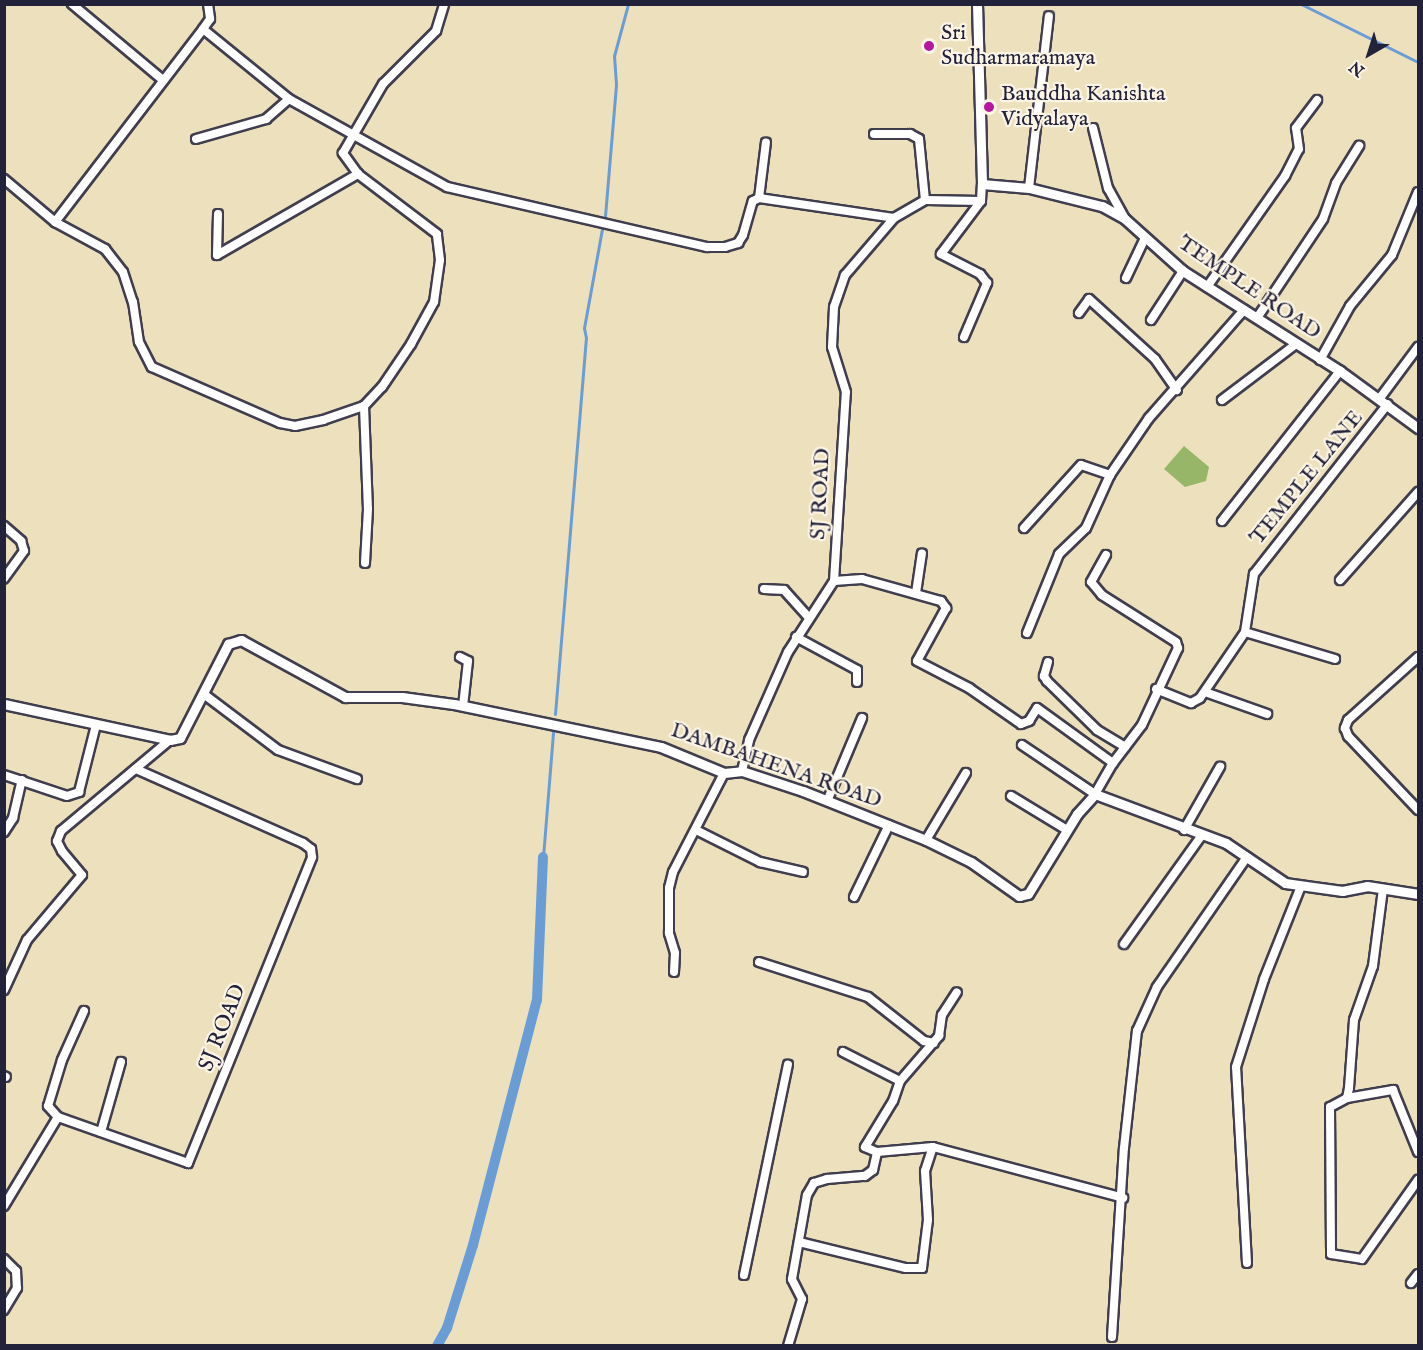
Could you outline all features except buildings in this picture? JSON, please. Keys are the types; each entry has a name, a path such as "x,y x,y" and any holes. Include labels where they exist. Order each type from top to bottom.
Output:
{"street":[{"path":"72,4 163,80"},
{"path":"55,222 203,29 210,19 208,4"},
{"path":"4,179 55,222 105,249 123,272 133,302 139,342 152,368 287,425 323,420 364,406 411,344 434,302 440,260 437,234 358,174 343,153 353,132 383,84 436,31 444,4"},
{"path":"964,337 987,283 980,274 940,255 981,201 977,4"},
{"path":"1029,188 1049,16"},
{"path":"203,29 289,99 353,132 447,187 706,246 725,247 738,243 753,201 759,198 894,219"},
{"path":"196,139 266,119 289,99"},
{"path":"1207,287 1285,176 1299,149 1296,128 1317,100"},
{"path":"1093,128 1108,188 1125,219"},
{"path":"874,134 910,135 919,139 925,200 981,201"},
{"path":"759,198 766,142"},
{"path":"1257,318 1323,219 1336,183 1359,146"},
{"path":"218,214 217,255 358,174"},
{"name":"TEMPLE ROAD","path":"982,184 1029,188 1102,206 1125,219 1183,271 1340,371 1419,428"},
{"path":"1320,360 1350,306 1392,255 1419,192"},
{"name":"SJ ROAD","path":"834,581 846,392 832,348 834,307 845,275 894,219 925,200"},
{"path":"1126,278 1145,238"},
{"path":"1150,320 1183,271"},
{"path":"1079,313 1089,299 1155,359 1177,390"},
{"path":"1027,633 1059,554 1086,528 1110,475 1149,418 1177,390 1244,310"},
{"path":"1222,400 1296,344"},
{"path":"1380,398 1419,346"},
{"path":"1222,521 1340,371"},
{"name":"TEMPLE LANE","path":"1245,632 1254,574 1388,404"},
{"path":"364,406 368,509 365,563"},
{"path":"1024,528 1081,465 1110,475"},
{"path":"1340,580 1419,492"},
{"path":"4,526 21,541 24,551 4,579"},
{"path":"916,593 922,553"},
{"path":"1095,794 1113,763 1142,726 1156,689 1178,648 1176,642 1102,595 1091,582 1106,555"},
{"path":"742,771 749,740 796,637 808,617 834,581 862,579 941,601 946,608 917,661 969,688 1021,724 1029,721 1037,708 1113,763"},
{"path":"764,589 784,590 808,617"},
{"path":"1156,689 1191,703 1205,692 1245,632 1335,659"},
{"path":"796,637 857,670 857,682"},
{"name":"DAMBAHENA ROAD","path":"170,740 186,731 228,644 241,640 345,697 402,697 463,706 661,747 724,773 742,771 828,799 926,840 971,862 1020,896 1028,894 1067,830 1095,794"},
{"path":"460,657 468,661 463,706"},
{"path":"1419,657 1348,720 1345,728 1348,736 1419,810"},
{"path":"1048,662 1044,676 1047,681 1097,730 1125,747"},
{"path":"1205,692 1267,714"},
{"path":"205,695 278,750 357,779"},
{"path":"4,704 170,740"},
{"path":"828,799 862,718"},
{"path":"4,775 67,796 79,792 96,725"},
{"path":"4,990 27,940 82,875 57,841 61,831 170,740"},
{"path":"1022,745 1095,794 1184,830 1226,843 1275,879 1301,886 1342,891 1367,886 1419,894"},
{"path":"1184,830 1221,767"},
{"name":"SJ ROAD","path":"58,1117 188,1163 312,857 311,849 303,843 136,769"},
{"path":"674,972 669,888 673,872 724,773"},
{"path":"926,840 966,773"},
{"path":"4,832 13,818 21,780"},
{"path":"1011,796 1067,830"},
{"path":"854,897 889,825"},
{"path":"696,830 760,862 803,872"},
{"path":"1124,944 1202,836"},
{"path":"1112,1337 1123,1198 1124,1148 1137,1031 1157,987 1247,857"},
{"path":"1247,1263 1236,1067 1264,979 1301,886"},
{"path":"1347,1098 1354,1020 1373,966 1383,889"},
{"path":"759,962 868,997 924,1041 934,1043"},
{"path":"957,992 942,1015 939,1036 900,1081 893,1101 865,1147 877,1152 933,1147 1123,1198"},
{"path":"4,1206 58,1117 48,1106 62,1060 84,1011"},
{"path":"843,1052 900,1081"},
{"path":"100,1132 122,1062"},
{"path":"744,1275 788,1065"},
{"path":"1419,1152 1393,1090 1347,1098 1330,1107 1331,1254 1362,1259 1419,1180"},
{"path":"799,1242 906,1268 922,1268 928,1220 925,1171 933,1147"},
{"path":"788,1346 802,1299 792,1279 807,1195 814,1183 865,1176 873,1170 877,1152"},
{"path":"4,1259 16,1271 18,1288 4,1310"},
{"path":"1411,1283 1419,1274"}],"green space":[{"path":"1184,446 1209,467 1206,481 1185,487 1164,469"}],"waterway":[{"path":"605,216 616,84 614,56 628,4"},
{"path":"1301,4 1418,62"},
{"path":"555,714 586,338 584,328 602,229"},
{"path":"543,857 553,732"},
{"path":"437,1346 447,1328 473,1245 537,1000 543,857"}],"place":[{"name":"Sri Sudharmaramaya","path":"929,46"},
{"name":"Bauddha Kanishta Vidyalaya","path":"989,107"}]}
